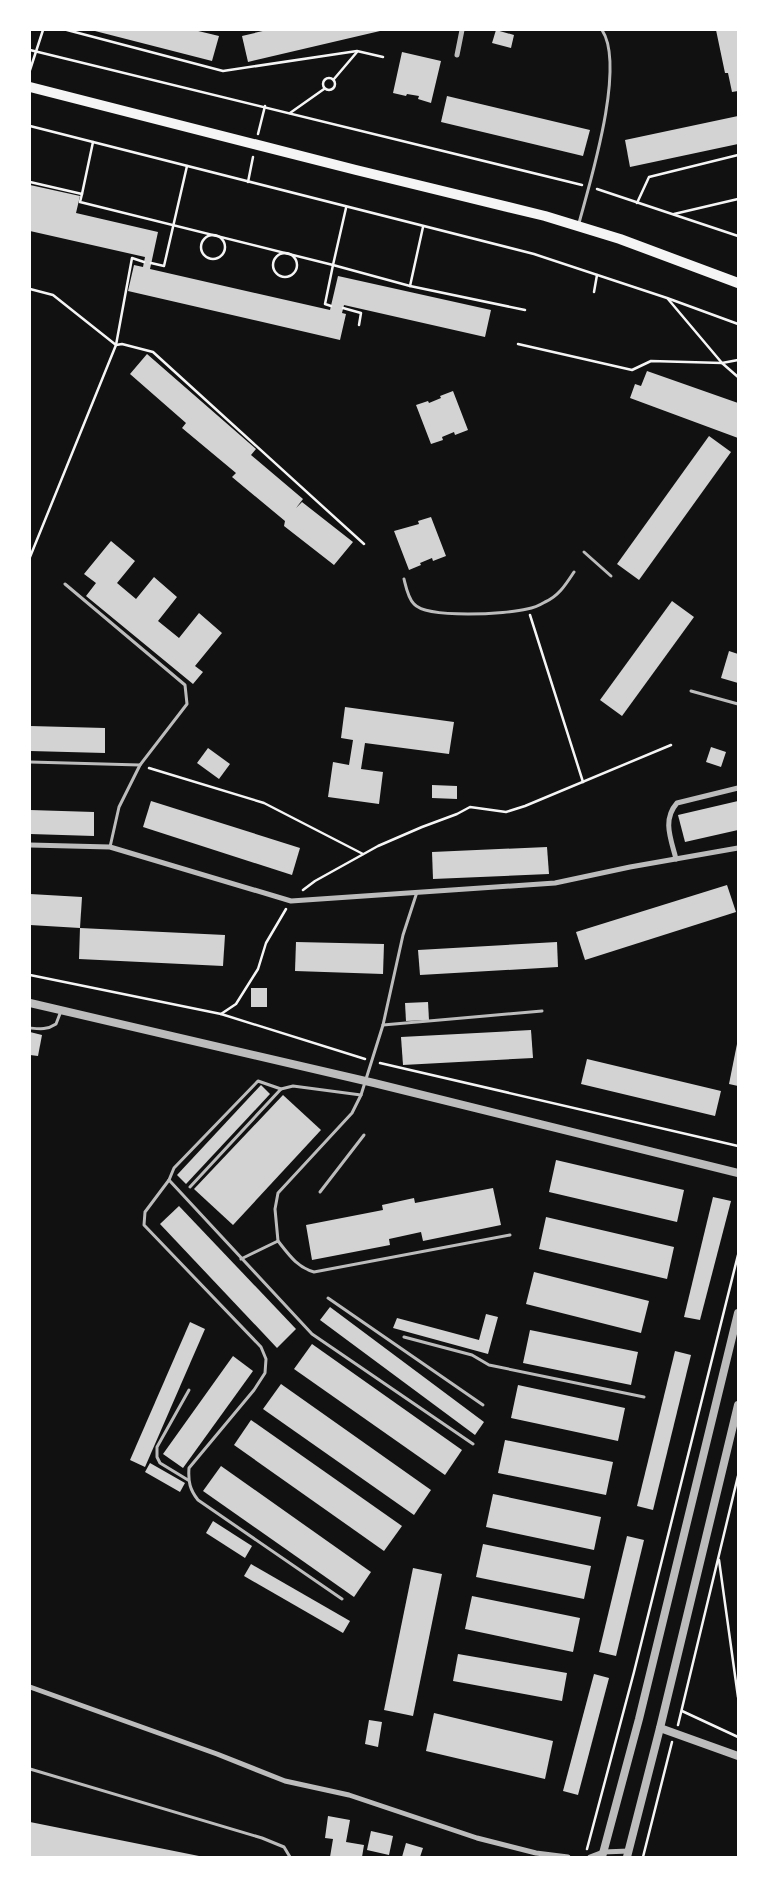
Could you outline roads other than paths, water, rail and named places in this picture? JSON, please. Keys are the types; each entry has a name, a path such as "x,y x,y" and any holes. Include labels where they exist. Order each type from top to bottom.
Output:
{"main road":[{"path":"30,87 545,216 620,239 738,283"}],"street":[{"path":"457,55 462,30"},
{"path":"676,859 668,831 670,810 676,803 738,788"},
{"path":"30,845 110,847 291,901 555,883 738,848"},
{"path":"30,1003 738,1173"},
{"path":"603,1855 643,1702 738,1313"},
{"path":"590,1857 628,1854 736,1420 738,1405"},
{"path":"30,1687 217,1754 285,1781 348,1795 476,1838 536,1853 568,1857"},
{"path":"660,1728 738,1756"}],"lane":[{"path":"578,226 596,160 605,116 611,64 608,42 602,30"},
{"path":"584,552 611,576"},
{"path":"404,579 414,605 423,611 442,614 504,613 528,609 546,602 558,594 574,572"},
{"path":"65,584 185,685 187,704 140,765 119,807 110,847"},
{"path":"691,691 738,704"},
{"path":"30,762 140,765"},
{"path":"417,892 403,935 383,1025 361,1095 352,1113 278,1193 275,1209 278,1241 291,1259 303,1269 314,1272 510,1235"},
{"path":"30,1028 50,1028 56,1024 61,1010"},
{"path":"383,1025 542,1011"},
{"path":"281,1089 261,1081 256,1082 174,1168 169,1180 144,1212 144,1225 261,1347 266,1359 265,1373 254,1390 189,1468 188,1481 191,1491 198,1500 342,1599"},
{"path":"190,1187 281,1089 293,1086 361,1095"},
{"path":"320,1192 364,1135"},
{"path":"169,1180 312,1334 473,1444"},
{"path":"241,1259 278,1241"},
{"path":"328,1298 483,1405"},
{"path":"404,1337 472,1355 489,1366 644,1396"},
{"path":"188,1481 160,1463 157,1457 157,1447 189,1390"},
{"path":"30,1769 262,1838 284,1847 290,1857"}]}
